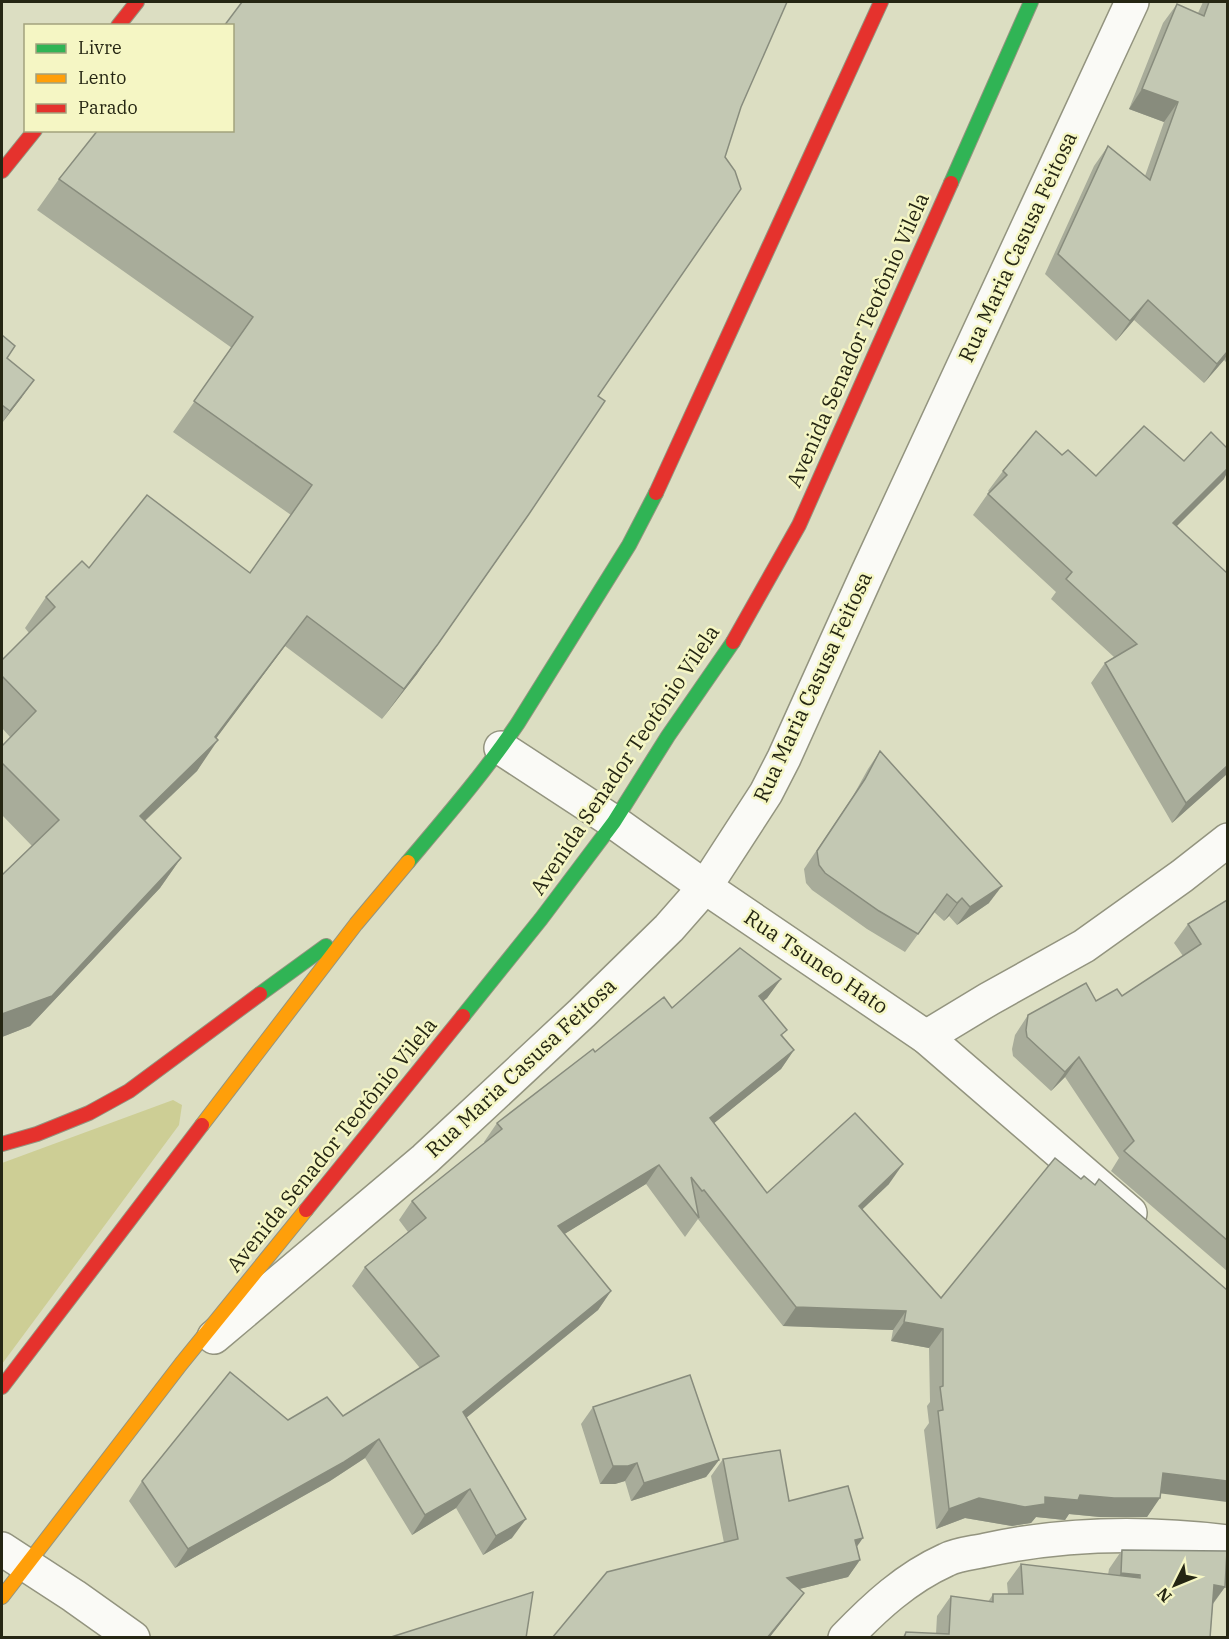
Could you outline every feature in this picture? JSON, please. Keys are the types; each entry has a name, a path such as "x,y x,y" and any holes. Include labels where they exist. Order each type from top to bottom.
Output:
{"main road":[{"path":"120,24 137,2"},
{"path":"2,1387 356,924 459,802 501,748 628,545 655,495 881,2"},
{"name":"Avenida Senador Teotônio Vilela","path":"2,1597 14,1558 181,1364 541,919 614,822 732,644 799,525 1031,2"},
{"path":"2,171 33,132"},
{"path":"2,1144 37,1134 89,1113 129,1091 356,924"}],"street":[{"name":"Rua Maria Casusa Feitosa","path":"181,1364 425,1159 582,1013 669,928 705,887 766,793 784,758 1132,2"},
{"name":"Rua Tsuneo Hato","path":"501,748 614,822 705,887 926,1037 1156,1235"},
{"path":"926,1037 1084,946 1182,876 1227,840"},
{"path":"845,1638 876,1606 908,1581 948,1559 1019,1543 1108,1536 1194,1538 1227,1542"},
{"path":"14,1558 74,1596 133,1638"}],"green space":[{"path":"173,1100 182,1105 179,1125 2,1364 2,1163"}],"building":[{"path":"242,2 787,2 741,107 725,157 735,171 741,189 598,396 605,401 529,514 404,689 307,616 215,737 218,740 140,816 181,858 52,996 2,1014 2,875 59,820 2,763 2,746 36,711 2,676 2,660 55,607 46,597 82,561 89,568 147,495 250,573 312,485 194,401 253,317 59,179 96,132 234,132 234,24 226,24"},
{"path":"1209,2 1227,2 1227,352 1217,364 1148,300 1130,321 1058,254 1108,146 1150,180 1178,102 1142,89 1177,4 1204,16"},
{"path":"2,335 15,346 7,358 34,380 10,411 2,405"},
{"path":"1144,426 1184,461 1211,432 1227,448 1227,469 1173,523 1227,573 1227,766 1186,803 1105,663 1137,644 1066,579 1072,572 988,494 1007,475 1003,471 1036,431 1062,455 1068,450 1096,476"},
{"path":"880,751 1002,886 970,907 962,898 957,903 947,894 918,934 879,911 825,873 819,865 817,851 865,779"},
{"path":"1227,900 1227,1240 1124,1151 1134,1141 1079,1057 1065,1072 1027,1037 1026,1030 1028,1015 1086,983 1096,1001 1117,989 1122,996 1201,944 1188,924"},
{"path":"740,948 781,979 759,996 787,1030 781,1035 794,1050 710,1118 767,1193 855,1113 903,1164 859,1206 941,1298 1055,1158 1081,1179 1084,1176 1095,1185 1099,1179 1227,1290 1227,1481 1163,1473 1160,1498 1080,1495 1077,1500 1045,1497 1045,1504 1025,1507 979,1498 949,1509 938,1411 943,1410 940,1387 943,1386 943,1329 904,1322 906,1311 796,1307 704,1190 702,1191 691,1177 699,1218 659,1165 558,1226 611,1291 463,1412 526,1519 496,1536 470,1489 425,1515 379,1439 344,1462 188,1549 142,1481 230,1372 288,1420 327,1397 343,1416 439,1356 365,1267 426,1218 412,1201 502,1129 497,1123 593,1049 595,1052 664,997 672,1008"},
{"path":"690,1375 719,1460 644,1483 637,1463 628,1466 613,1466 593,1407"},
{"path":"780,1450 789,1501 848,1486 863,1538 855,1540 860,1560 787,1578 804,1593 767,1638 552,1638 607,1572 738,1539 723,1459"},
{"path":"1122,1550 1227,1551 1225,1587 1214,1585 1210,1638 904,1638 906,1632 949,1634 951,1596 993,1602 993,1594 1023,1594 1021,1564 1140,1578 1140,1575 1121,1573"},
{"path":"533,1592 526,1638 388,1638"}],"traffic: fast":[{"path":"951,183 1031,2"},
{"path":"408,862 479,777 518,723 629,545 656,493"},
{"path":"463,1016 541,919 614,822 668,736 733,642"},
{"path":"260,994 326,946"}],"traffic: slow":[{"path":"202,1125 356,924 408,862"},
{"path":"2,1597 181,1364 306,1210"}],"traffic: jam":[{"path":"120,24 137,2"},
{"path":"656,493 881,2"},
{"path":"2,171 33,132"},
{"path":"733,642 799,525 951,183"},
{"path":"2,1144 37,1134 89,1113 129,1091 260,994"},
{"path":"306,1210 463,1016"},
{"path":"2,1387 202,1125"}]}
